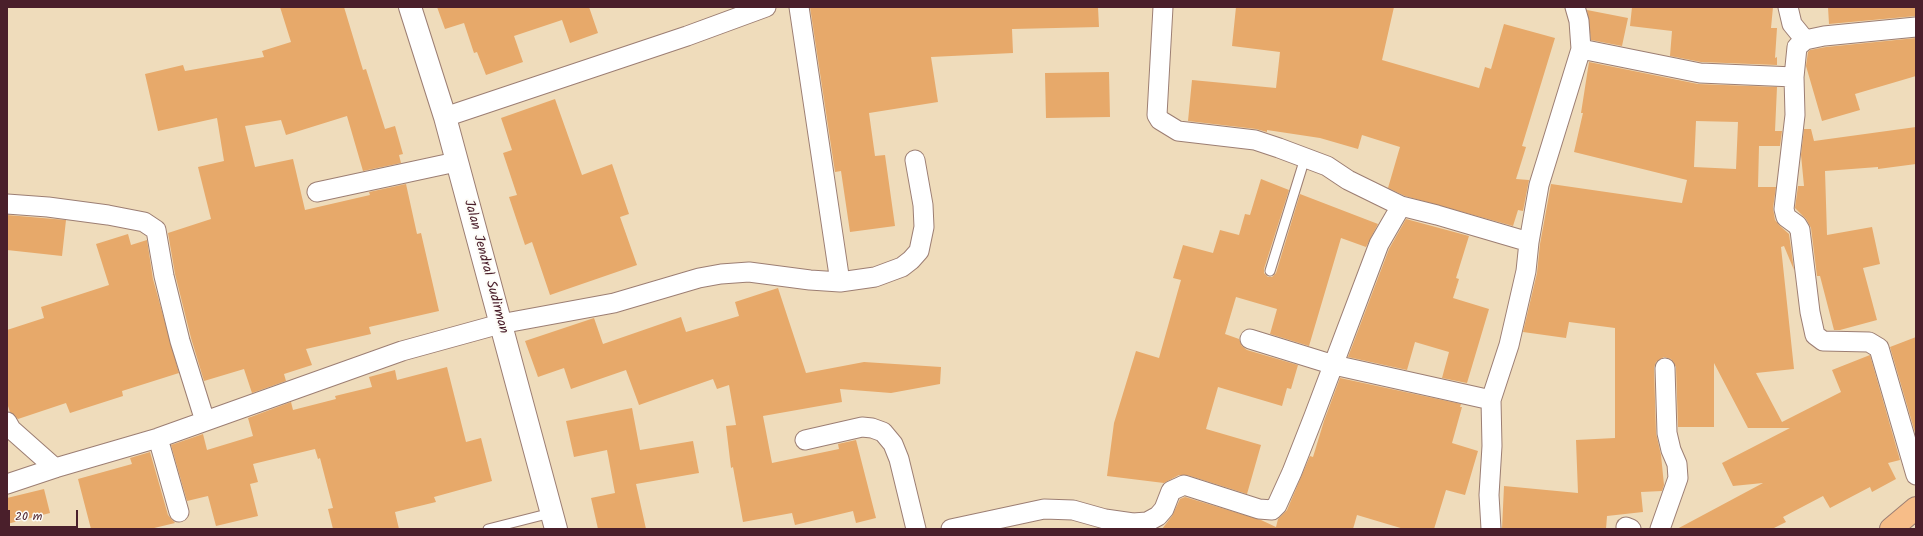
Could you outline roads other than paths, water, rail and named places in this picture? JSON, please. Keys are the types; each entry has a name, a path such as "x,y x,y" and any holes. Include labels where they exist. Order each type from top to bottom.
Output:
{"highway":[{"path":"1891,529 1916,508"}],"street":[{"name":"Jalan Jendral Sudirman","path":"410,7 445,117 553,521"},
{"path":"445,117 665,43 766,7"},
{"path":"799,7 840,282"},
{"path":"1164,7 1157,107 1157,115 1160,120 1178,131 1255,140 1327,166 1348,180 1401,206 1528,242"},
{"path":"1491,529 1488,495 1492,446 1491,400 1509,345 1516,316 1526,271 1528,242 1539,185 1581,49 1579,21 1575,7"},
{"path":"1788,7 1792,24 1805,40"},
{"path":"1916,27 1824,36 1805,40 1798,47 1794,76 1795,115 1784,209 1786,217 1797,224 1800,230 1810,312 1815,334 1823,341 1869,342 1879,348 1916,475"},
{"path":"1581,49 1700,73 1794,76"},
{"path":"7,484 55,468 158,438 402,351 500,324 614,303 699,278 721,274 749,272 810,280 840,282 875,277 902,267 919,251 924,227 923,205 915,160"},
{"path":"317,192 456,162"},
{"path":"7,204 48,207 108,215 144,222 156,230 164,276 180,341 205,421"},
{"path":"950,529 1044,509 1073,510 1133,523 1147,522 1158,516 1164,509 1171,491 1184,485 1259,509 1272,510 1277,505 1292,472 1379,244 1401,206"},
{"path":"1250,339 1334,365 1491,400"},
{"path":"1660,529 1678,478 1677,464 1670,450 1667,433 1665,368"},
{"path":"7,422 10,429 55,468"},
{"path":"805,440 862,427 872,428 883,432 893,444 916,529"},
{"path":"158,438 179,512"}],"lane":[{"path":"1270,271 1305,158"},
{"path":"488,529 553,521"}]}
